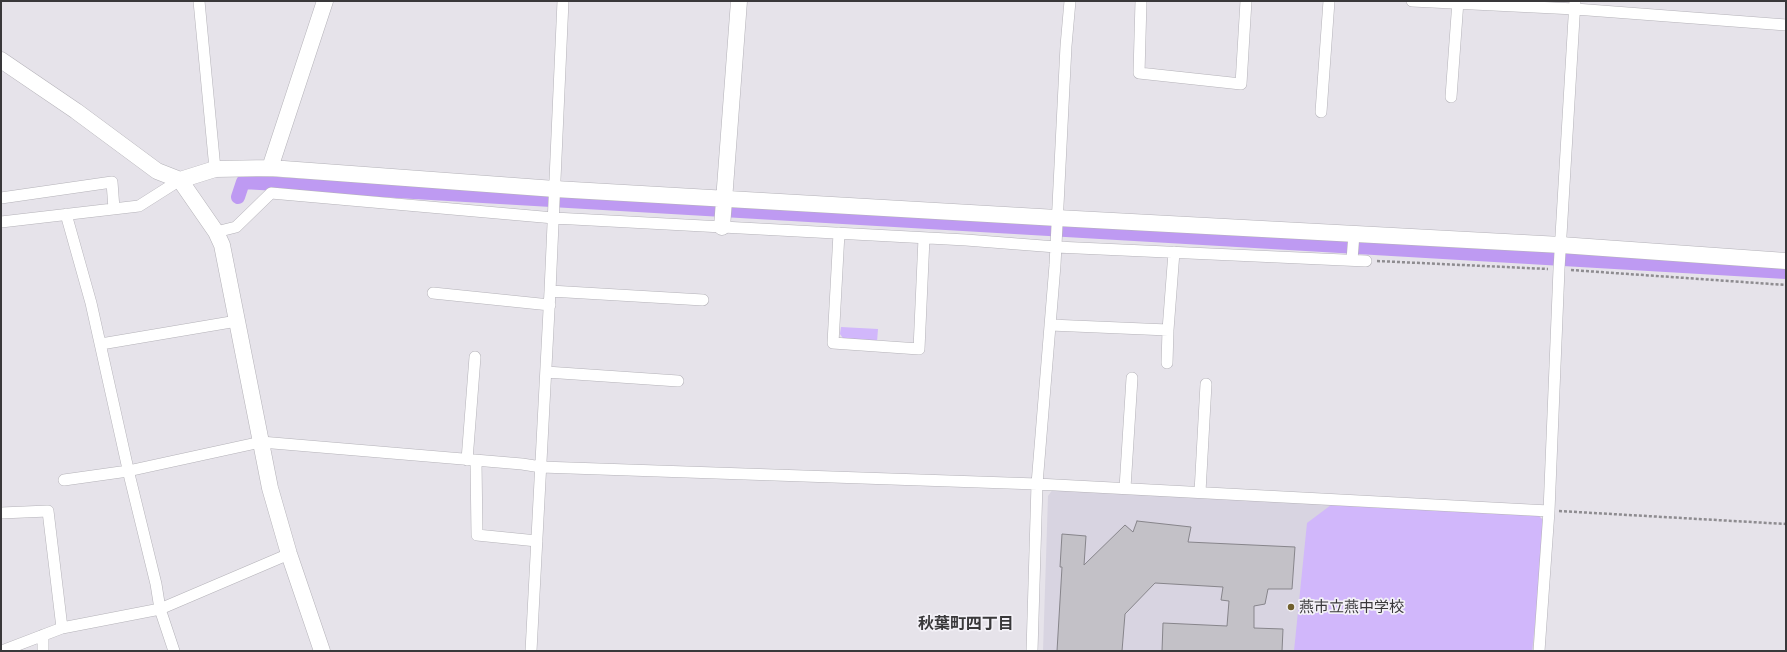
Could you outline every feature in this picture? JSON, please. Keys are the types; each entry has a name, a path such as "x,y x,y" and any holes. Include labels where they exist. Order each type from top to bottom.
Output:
{"street":[{"path":"199,1 215,169"},
{"path":"270,168 325,1"},
{"path":"531,651 550,305 563,1"},
{"path":"724,212 739,1"},
{"path":"1032,651 1037,484 1056,247 1070,1"},
{"path":"1141,1 1139,73 1241,84 1246,1"},
{"path":"1321,112 1330,1"},
{"path":"1412,1 1575,5 1786,25"},
{"path":"1451,97 1458,2"},
{"path":"1539,651 1549,511 1559,258 1575,5"},
{"path":"1,60 76,111 157,171 180,180 216,232 222,245 270,488 322,651"},
{"path":"1,222 139,206 180,180 215,169 270,168 555,197 724,212 1056,226 1353,248 1559,258 1786,261"},
{"path":"1,198 112,182 114,209"},
{"path":"216,232 236,227 271,193 554,218 724,212 839,233 1056,247 1174,252 1353,248 1366,260"},
{"path":"66,214 91,303 128,471 156,584 160,609 174,651"},
{"path":"839,233 833,343 919,349 924,238"},
{"path":"1167,363 1174,252"},
{"path":"550,291 703,300"},
{"path":"432,293 550,305"},
{"path":"100,344 237,321"},
{"path":"1050,325 1168,330"},
{"path":"475,357 472,460 477,535 537,541"},
{"path":"546,372 678,381"},
{"path":"1125,488 1132,378"},
{"path":"1200,492 1206,384"},
{"path":"64,480 128,471 261,442 472,460 541,468 1037,484 1549,511"},
{"path":"1,513 48,511 62,628"},
{"path":"2,651 62,628 160,609 290,554"},
{"path":"43,635 43,651"}],"path":[{"path":"1366,260 1559,258 1786,285"},
{"path":"1549,511 1786,524"}],"shaded area":[{"path":"841,327 878,329 877,342 845,341 840,334"},
{"name":"燕市立燕中学校","path":"1053,489 1539,516 1546,523 1533,651 1043,651 1048,496"},
{"path":"1331,505 1539,516 1546,523 1532,651 1294,651 1307,523"}],"building":[{"path":"1137,521 1191,527 1188,542 1295,547 1292,589 1268,589 1265,604 1254,606 1254,628 1283,629 1282,651 1162,651 1163,623 1227,626 1229,601 1221,600 1223,587 1155,583 1125,614 1122,651 1057,651 1062,567 1060,567 1062,534 1086,536 1084,565 1125,525 1133,532"}],"waterway":[{"path":"238,197 243,182 1786,272"}],"place":[{"name":"燕市立燕中学校","path":"1291,607"}],"district":[{"name":"秋葉町四丁目","path":"966,624"}]}
